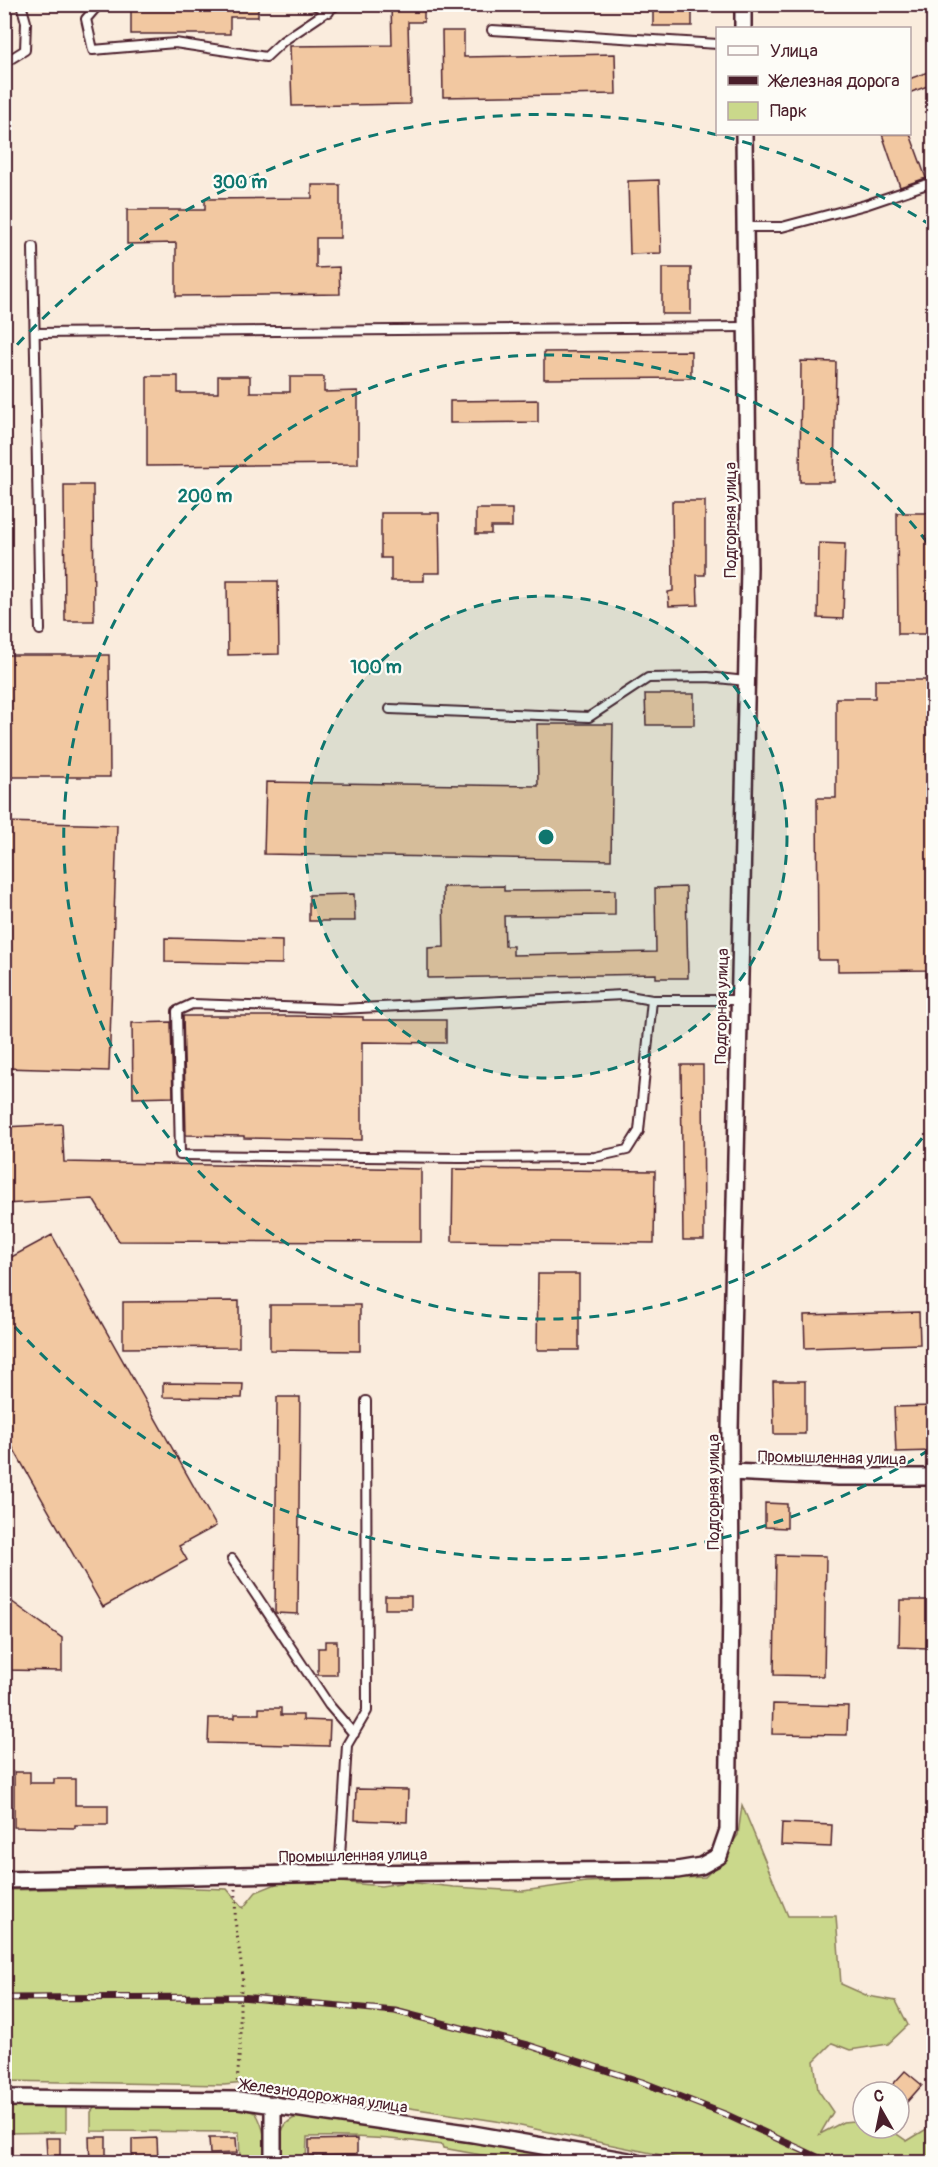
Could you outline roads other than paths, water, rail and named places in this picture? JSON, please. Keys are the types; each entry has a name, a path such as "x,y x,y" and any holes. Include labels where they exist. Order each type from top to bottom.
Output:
{"street":[{"path":"743,4 743,27"},
{"name":"Подгорная улица","path":"701,1866 719,1856 728,1830 730,1472 748,567 744,135"},
{"name":"Промышленная улица","path":"730,1472 838,1477 933,1477"},
{"name":"Промышленная улица","path":"4,1880 339,1873 677,1870 701,1866"},
{"name":"Железнодорожная улица","path":"4,2098 239,2100 473,2134 635,2163"},
{"path":"273,2104 273,2163"}],"lane":[{"path":"4,63 25,50 26,22 21,4"},
{"path":"99,4 86,19 93,50 175,43 266,57 284,41 338,4"},
{"path":"313,4 328,12"},
{"path":"492,30 716,44"},
{"path":"745,227 782,226 866,206 933,182"},
{"path":"33,247 40,630"},
{"path":"35,333 746,327"},
{"path":"390,709 589,717 648,678 708,677 746,681"},
{"path":"652,1000 639,1131 627,1150 595,1157 180,1155 177,1011 192,1004 340,1009 623,995 652,1000 739,1000"},
{"path":"339,1873 347,1745 367,1711 366,1401"},
{"path":"232,1559 329,1705 354,1734"}],"railway":[{"path":"4,1998 240,1997 395,2011 528,2045 642,2082 727,2115 828,2162"}]}
